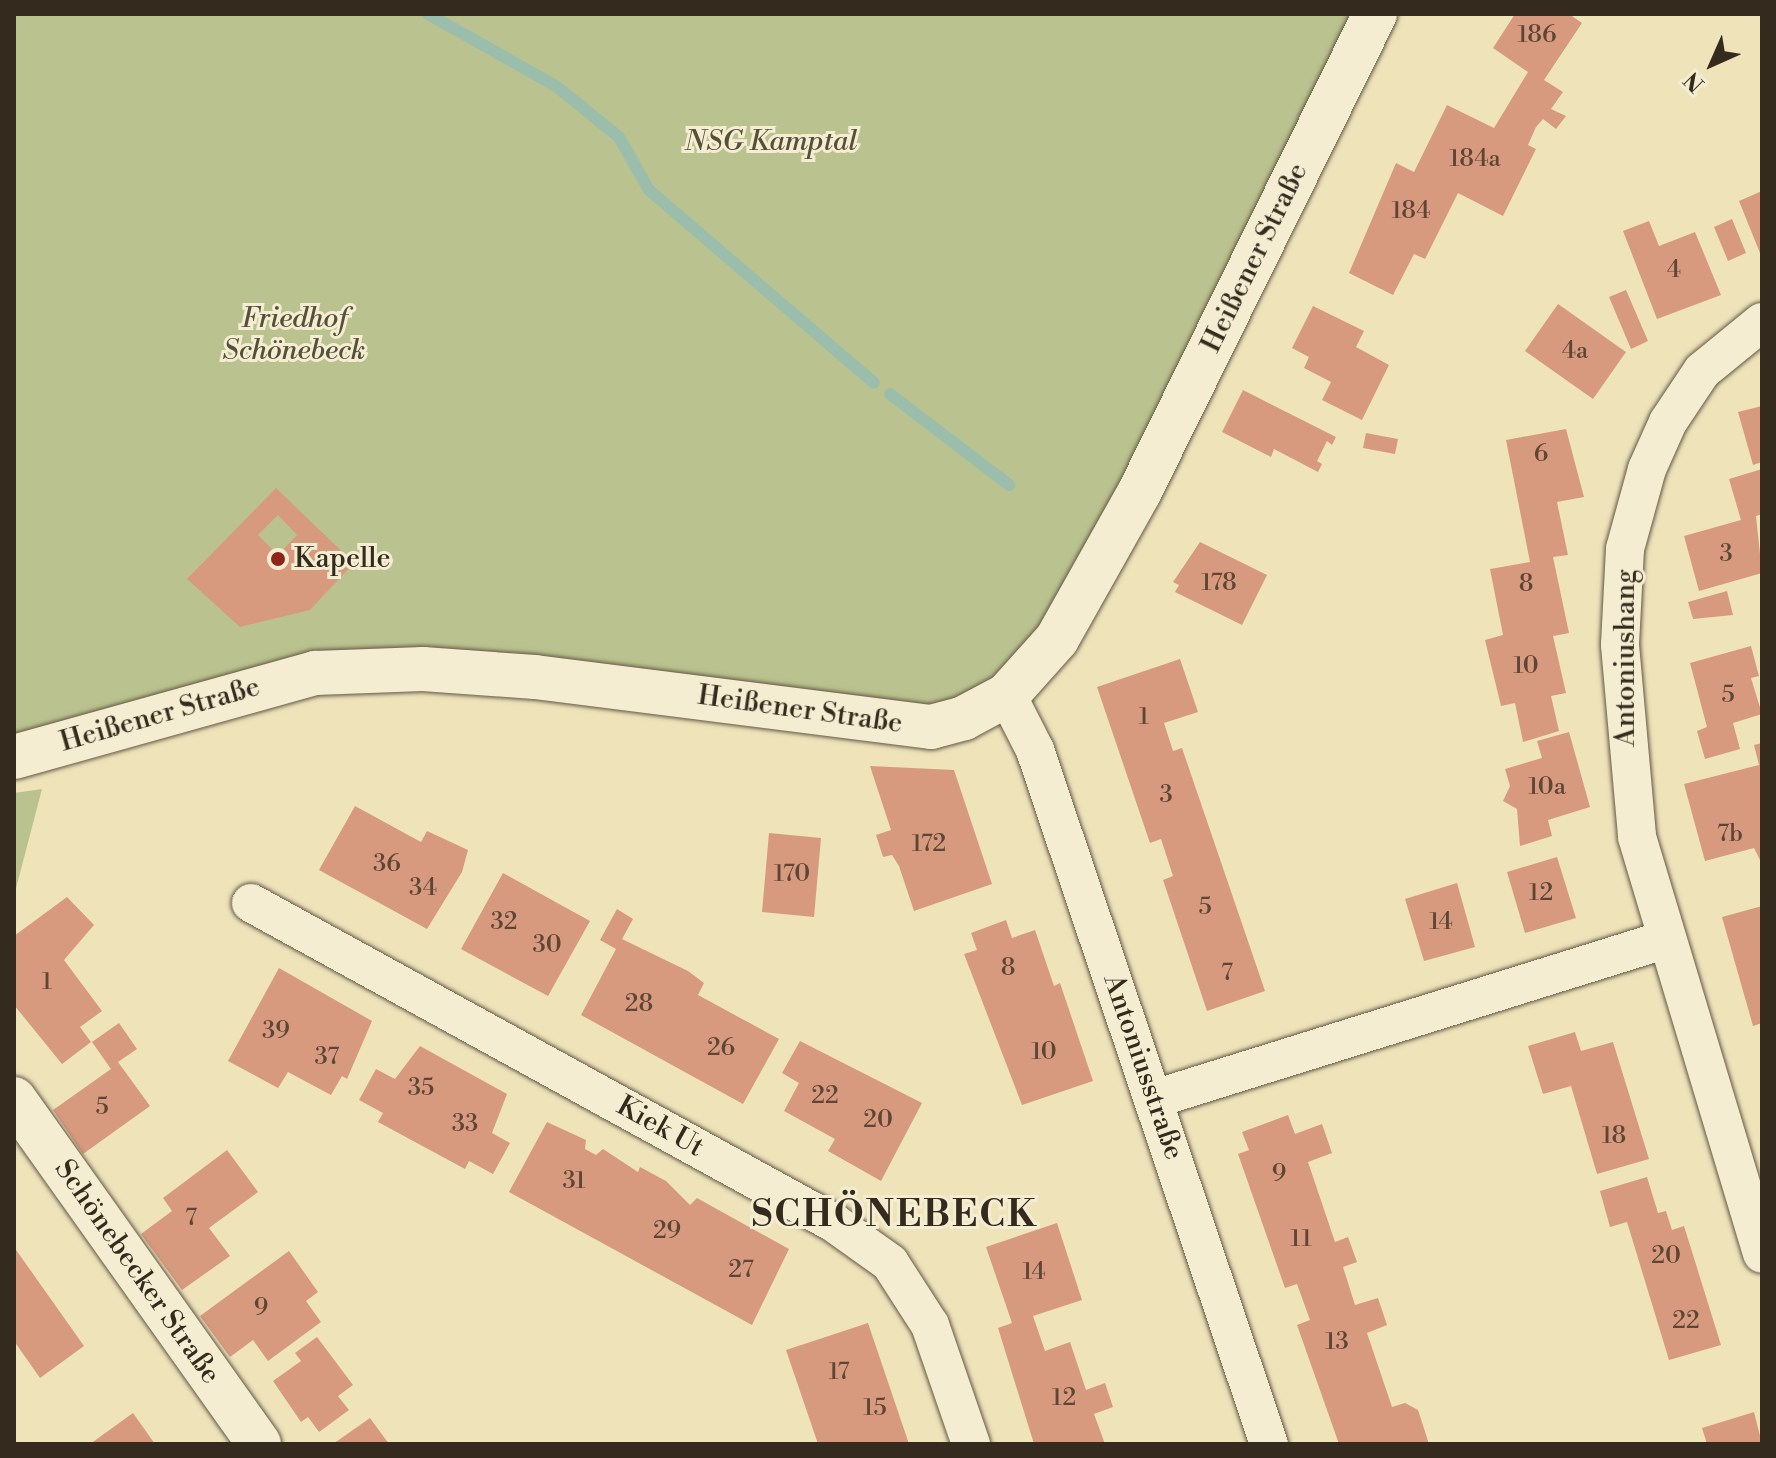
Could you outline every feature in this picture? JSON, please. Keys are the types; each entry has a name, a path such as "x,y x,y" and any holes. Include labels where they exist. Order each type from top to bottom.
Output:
{"street":[{"name":"Heißener Straße","path":"14,757 315,673 423,669 535,677 931,727 964,718 1007,695 1057,639 1140,491 1375,14"},
{"name":"Antoniushang","path":"1762,322 1702,371 1668,422 1633,509 1625,549 1620,645 1627,774 1637,837 1664,940 1762,1254"},
{"name":"Antoniusstraße","path":"1007,695 1035,750 1269,1444"},
{"name":"Kiek Ut","path":"251,903 834,1223 890,1263 930,1325 971,1444"},
{"path":"1154,1099 1664,940"},
{"name":"Schönebecker Straße","path":"14,1099 259,1444"}],"green space":[{"path":"14,14 1370,14 1081,591 965,715 421,667 14,751"},
{"path":"42,789 15,892 14,893 14,793"}],"building":[{"path":"1515,14 1569,14 1582,23 1544,80 1563,92 1551,109 1566,116 1556,129 1543,119 1536,127 1528,145 1536,149 1503,216 1458,193 1425,259 1414,254 1393,295 1349,273 1396,163 1414,172 1447,105 1494,128 1528,72 1493,48"},
{"path":"1762,191 1762,258 1739,201"},
{"path":"1732,219 1746,253 1728,261 1714,227"},
{"path":"1649,221 1659,246 1695,232 1721,295 1657,319 1623,231"},
{"path":"1626,290 1648,341 1631,349 1609,297"},
{"path":"1558,304 1626,352 1593,399 1525,351"},
{"path":"1313,306 1364,331 1356,347 1389,365 1362,420 1322,400 1331,382 1304,368 1309,357 1292,348"},
{"path":"1243,390 1336,437 1332,445 1327,441 1317,461 1322,464 1318,472 1274,449 1271,457 1222,432"},
{"path":"1762,406 1762,462 1753,465 1738,412"},
{"path":"1566,429 1584,497 1557,502 1568,555 1553,557 1569,633 1553,636 1566,693 1551,696 1559,731 1523,742 1515,703 1501,706 1485,640 1503,635 1490,569 1530,562 1506,440"},
{"path":"1366,433 1398,439 1395,454 1363,448"},
{"path":"1762,469 1762,514 1756,516 1762,573 1699,591 1684,536 1741,520 1729,479"},
{"name":"Kapelle","path":"276,488 354,563 310,610 240,627 187,579","holes":["278,515 297,535 278,555 258,535"]},
{"path":"1200,542 1267,575 1242,625 1175,592 1179,585 1173,582"},
{"path":"1727,591 1733,615 1693,619 1688,602"},
{"path":"1751,646 1759,676 1751,678 1762,714 1733,723 1740,749 1705,759 1697,731 1707,727 1690,663"},
{"path":"1180,659 1198,712 1164,723 1173,751 1182,748 1265,991 1207,1011 1163,880 1173,876 1161,839 1150,843 1097,687"},
{"path":"1569,732 1590,807 1548,820 1552,836 1520,846 1517,809 1503,801 1510,786 1505,769 1542,758 1537,741"},
{"path":"1762,743 1762,864 1754,848 1705,861 1684,784 1759,765 1754,745"},
{"path":"870,766 954,770 992,884 914,911 899,866 892,855 883,857 876,835 891,830"},
{"path":"355,806 421,842 427,831 468,850 462,872 427,929 319,870"},
{"path":"769,833 821,838 814,917 762,912"},
{"path":"1557,857 1576,918 1525,933 1507,872"},
{"path":"503,873 590,921 548,996 461,949"},
{"path":"1457,883 1475,947 1424,961 1405,899"},
{"path":"67,897 94,925 64,960 102,1011 80,1027 91,1042 62,1064 14,1005 14,936"},
{"path":"1762,906 1762,1023 1753,1026 1722,917"},
{"path":"617,909 633,919 622,939 688,971 704,983 698,995 779,1039 743,1104 581,1015 616,949 600,940"},
{"path":"1006,920 1012,938 1035,930 1054,986 1060,983 1093,1081 1022,1105 964,954 977,950 971,933"},
{"path":"279,968 372,1021 347,1079 342,1076 331,1095 288,1072 278,1088 228,1061"},
{"path":"119,1023 137,1049 118,1062 150,1106 83,1154 53,1110 111,1069 92,1042"},
{"path":"1575,1032 1581,1051 1613,1042 1649,1159 1597,1174 1571,1086 1543,1094 1528,1046"},
{"path":"800,1041 922,1103 881,1181 828,1151 835,1139 784,1111 799,1083 782,1073"},
{"path":"420,1046 507,1094 492,1133 510,1143 493,1174 469,1161 465,1169 378,1122 383,1113 359,1100 376,1069 395,1079"},
{"path":"1288,1115 1295,1134 1322,1124 1332,1153 1308,1162 1335,1242 1348,1237 1357,1262 1343,1267 1355,1305 1378,1298 1387,1325 1367,1333 1392,1407 1405,1403 1418,1410 1429,1444 1339,1444 1297,1325 1310,1320 1297,1284 1285,1288 1238,1154 1249,1150 1242,1132"},
{"path":"547,1122 586,1140 585,1149 596,1155 603,1149 638,1172 640,1167 666,1181 690,1205 697,1198 789,1249 752,1325 509,1192"},
{"path":"227,1150 258,1192 209,1228 230,1256 182,1290 141,1234 172,1211 163,1198"},
{"path":"1647,1177 1658,1213 1666,1211 1672,1230 1684,1226 1721,1345 1669,1360 1627,1222 1610,1227 1600,1191"},
{"path":"1057,1223 1082,1300 1033,1316 1045,1351 1070,1342 1086,1390 1105,1383 1113,1407 1094,1414 1105,1444 1034,1444 998,1328 1012,1323 986,1247"},
{"path":"14,1247 84,1346 40,1378 14,1341"},
{"path":"289,1251 318,1292 306,1301 321,1322 268,1361 253,1340 230,1357 200,1316"},
{"path":"868,1323 909,1444 818,1444 786,1350"},
{"path":"317,1337 353,1385 338,1396 349,1410 319,1432 308,1417 301,1422 273,1381 301,1361 295,1353"},
{"path":"1754,1412 1762,1444 1707,1444 1702,1428"},
{"path":"133,1413 155,1444 90,1444"},
{"path":"370,1418 389,1444 333,1444"}],"waterway":[{"path":"428,14 556,86 619,137 649,190 874,383"},
{"path":"890,394 1009,485"}],"place":[{"name":"Kapelle","path":"278,559"}],"district":[{"name":"SCHÖNEBECK","path":"895,1216"}],"park label":[{"name":"NSG Kamptal","path":"771,142"},
{"name":"Friedhof Schönebeck","path":"294,335"}]}
